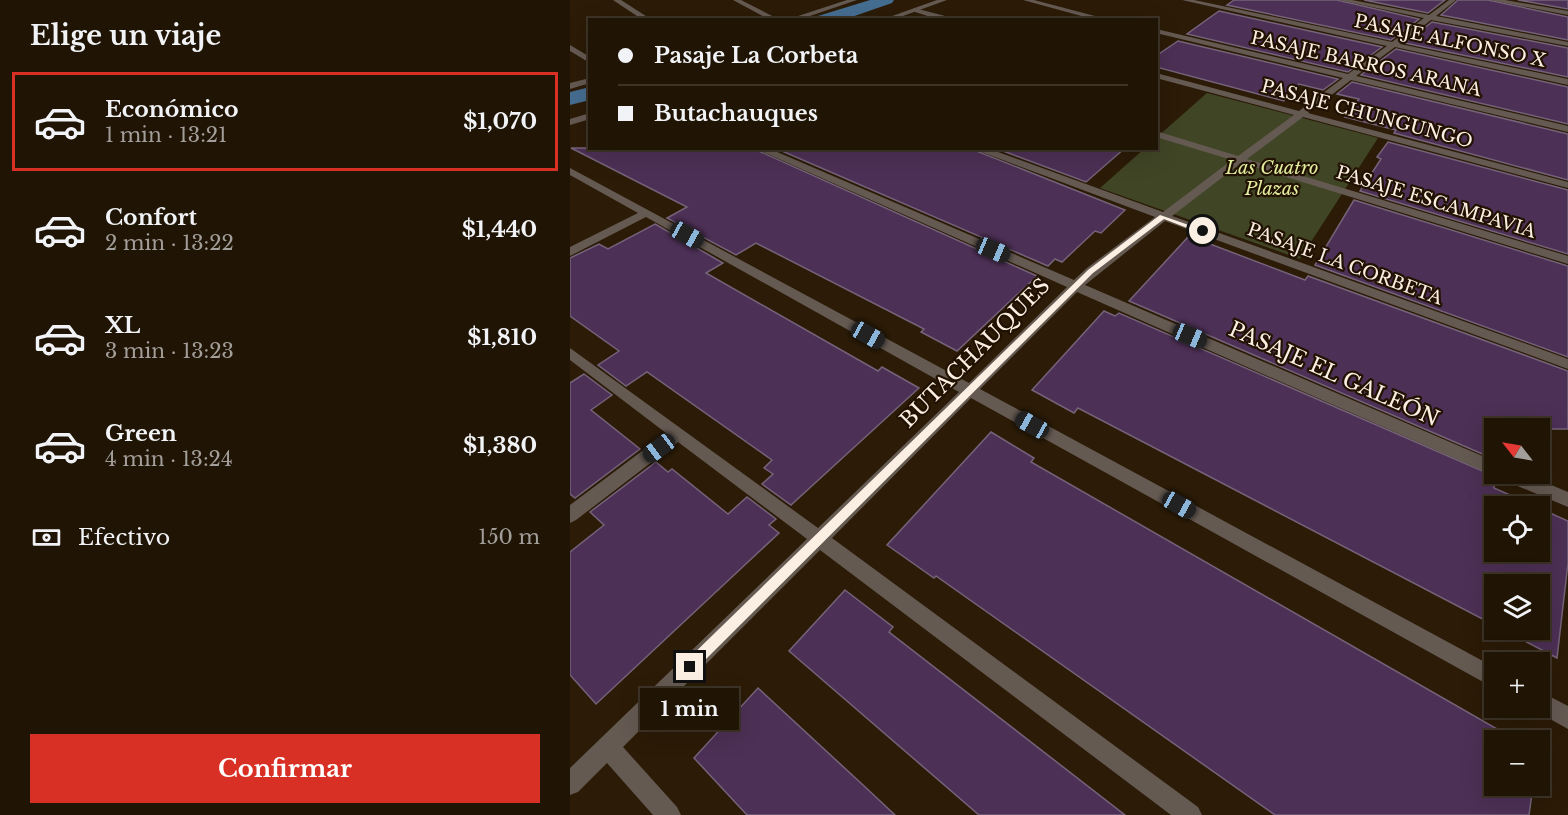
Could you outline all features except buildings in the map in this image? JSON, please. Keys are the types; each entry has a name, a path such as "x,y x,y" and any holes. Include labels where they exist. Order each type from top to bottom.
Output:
{"street":[{"path":"616,0 646,18"},
{"path":"736,0 773,18"},
{"path":"796,18 854,0"},
{"path":"890,18 944,0"},
{"path":"1026,0 1099,18"},
{"name":"PASAJE ALFONSO X","path":"1185,0 1568,82"},
{"path":"1342,0 1568,44"},
{"name":"BUTACHAUQUES","path":"570,784 1075,286 1163,216 1453,0"},
{"path":"1493,0 1568,13"},
{"path":"914,10 943,18"},
{"name":"PASAJE BARROS ARANA","path":"1158,31 1568,129"},
{"path":"570,47 588,60"},
{"name":"PASAJE CHUNGUNGO","path":"1158,76 1568,185"},
{"path":"570,86 588,81"},
{"path":"570,122 588,117"},
{"name":"PASAJE ESCAMPAVIA","path":"1158,135 1568,260"},
{"name":"PASAJE EL GALEÓN","path":"764,150 1484,464"},
{"name":"PASAJE LA CORBETA","path":"982,150 1568,364"},
{"path":"570,171 1484,673"},
{"path":"570,252 646,213"},
{"path":"572,357 820,538 1190,815"},
{"path":"570,515 678,433"},
{"path":"1531,484 1568,500"},
{"path":"1550,708 1568,718"},
{"path":"608,747 669,815"}],"green space":[{"name":"Las Cuatro Plazas","path":"1207,93 1378,138 1300,259 1100,188 1143,150 1158,150 1158,136"}],"waterway":[{"path":"830,18 886,0"},
{"path":"570,99 588,94"}],"route":[{"path":"690,667 1091,271 1163,216 1203,231"}]}
